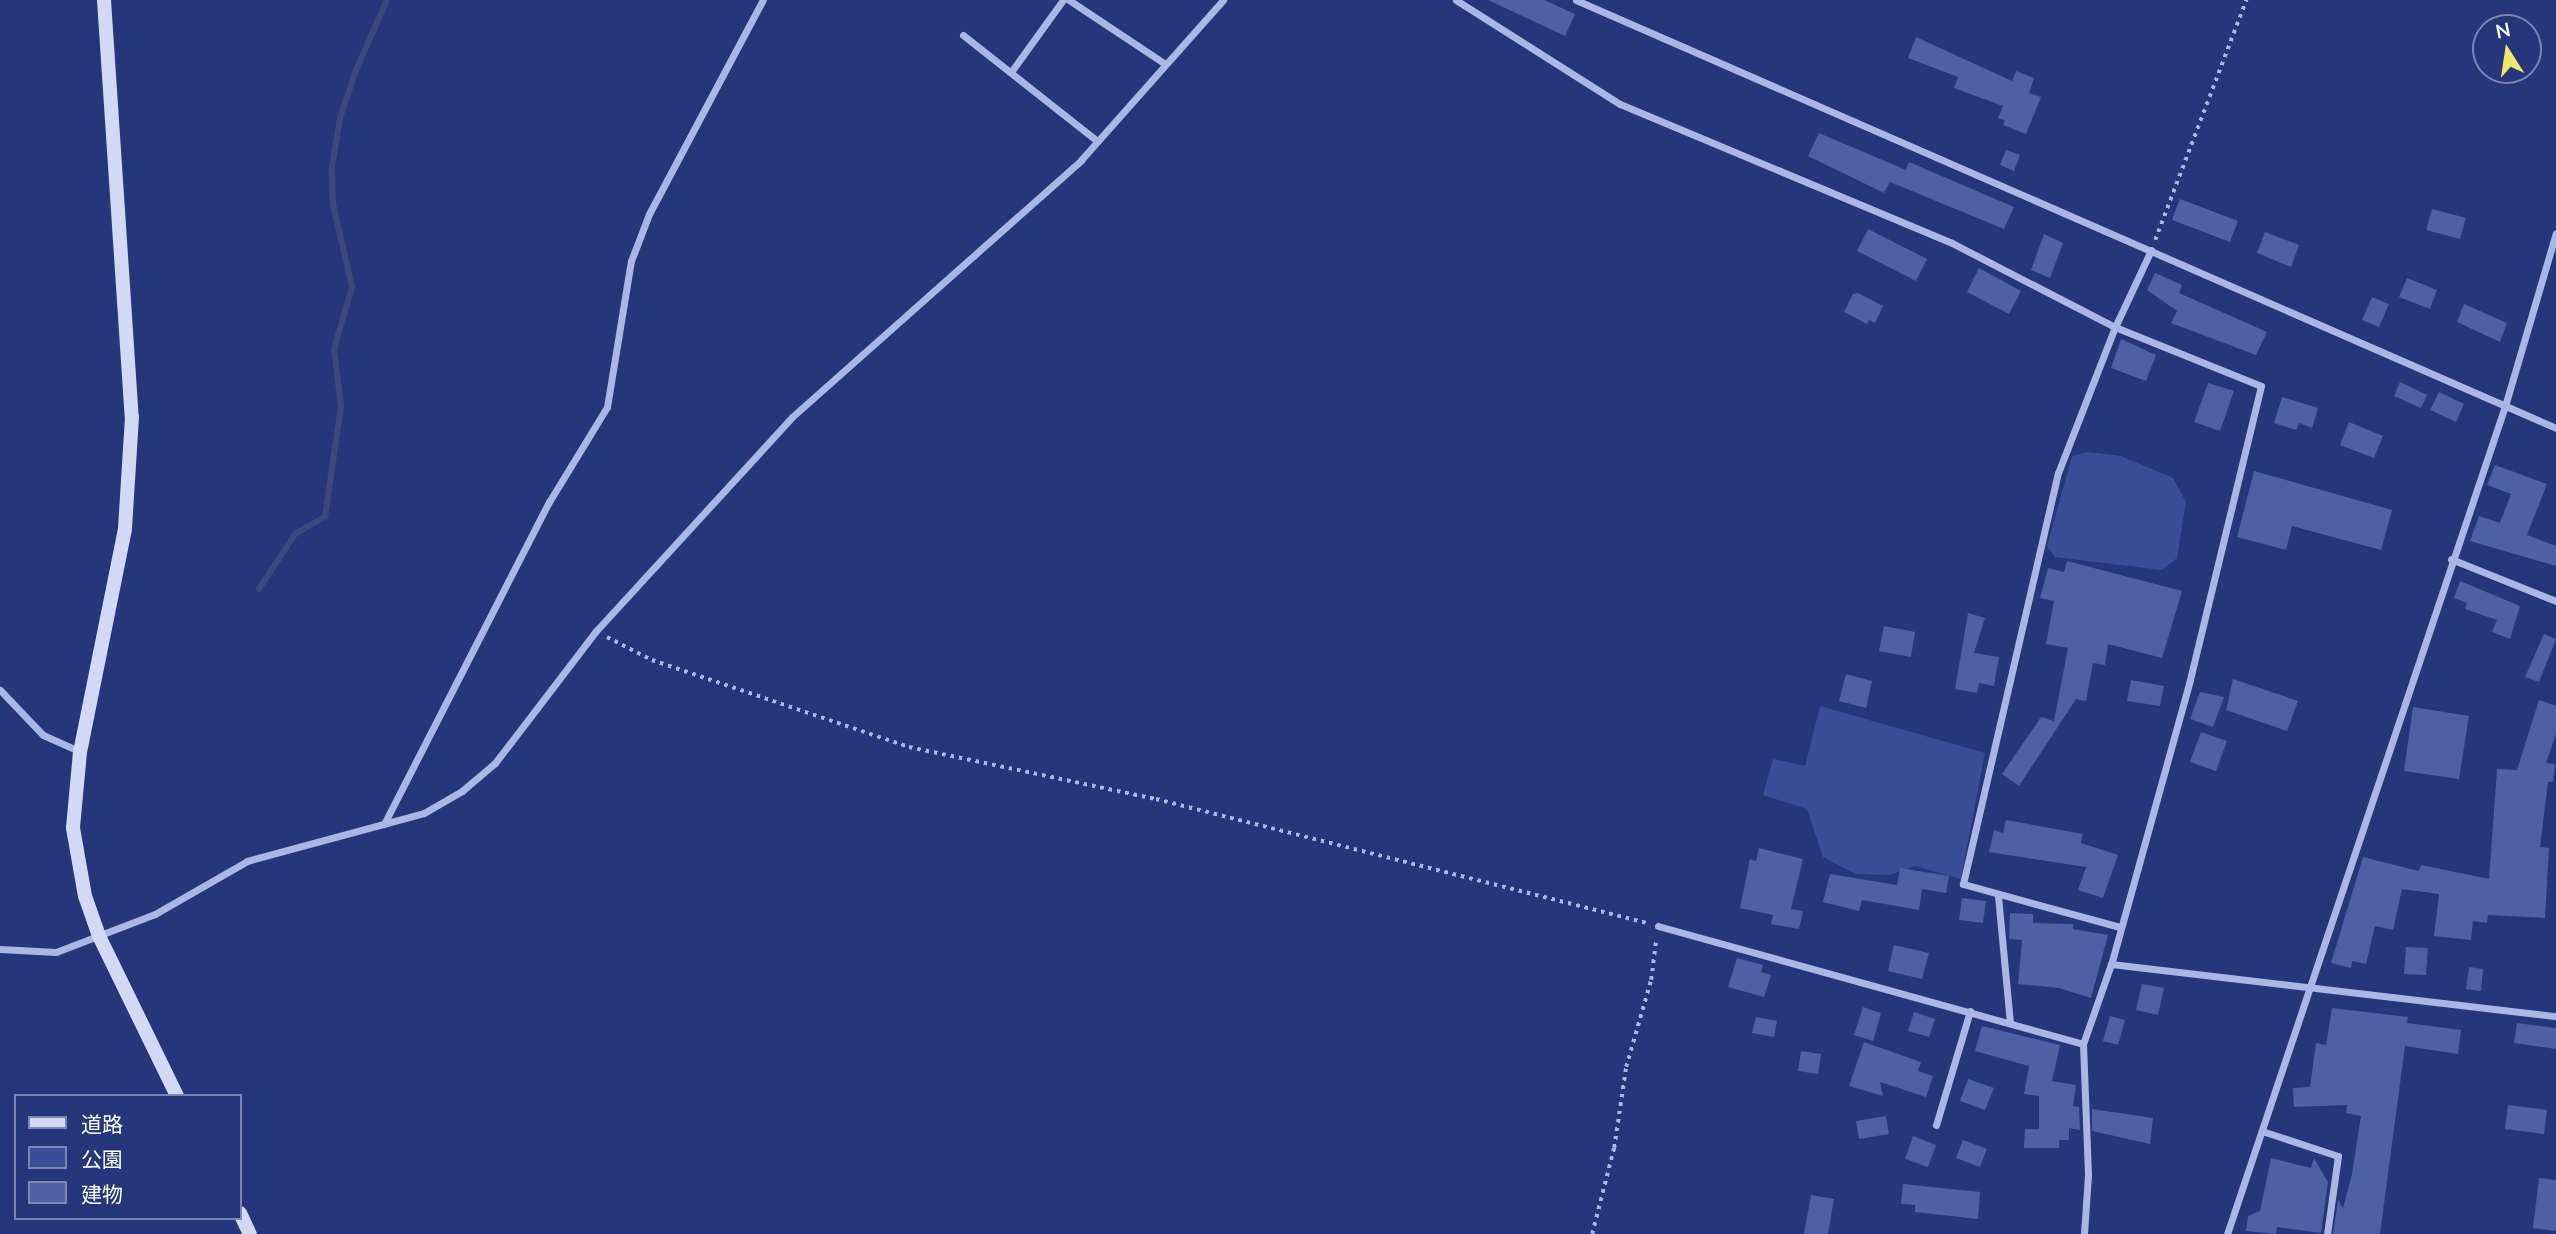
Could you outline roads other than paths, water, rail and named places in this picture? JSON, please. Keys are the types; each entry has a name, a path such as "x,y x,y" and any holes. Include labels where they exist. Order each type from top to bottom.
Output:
{"street":[{"path":"104,0 132,417 125,529 80,752 73,828 85,896 99,936 176,1094"},
{"path":"384,824 549,502 607,407 631,261 649,214 762,0"},
{"path":"1011,72 1063,0"},
{"path":"1069,0 1164,63"},
{"path":"0,949 55,952 155,915 247,861 424,813 462,791 495,763 596,631 792,417 1081,160 1164,63 1223,0"},
{"path":"1456,0 1620,104 1952,243 2115,327 2261,386 2190,680 2110,964 2083,1044 2088,1175 2084,1234"},
{"path":"1576,0 2556,428"},
{"path":"962,35 1097,141"},
{"path":"2227,1234 2451,559 2505,406 2556,233"},
{"path":"2120,927 1998,896 1963,884 2059,473 2115,327 2151,250"},
{"path":"2451,559 2556,601"},
{"path":"0,690 43,735 80,752"},
{"path":"1998,896 2010,1022"},
{"path":"1658,926 2083,1044"},
{"path":"2110,964 2556,1016"},
{"path":"1936,1125 1970,1011"},
{"path":"2262,1131 2338,1156 2327,1234"},
{"path":"242,1217 250,1234"}],"waterway":[{"path":"259,589 295,534 325,517 341,406 334,349 352,287 333,204 332,167 340,118 356,70 387,0"}]}
